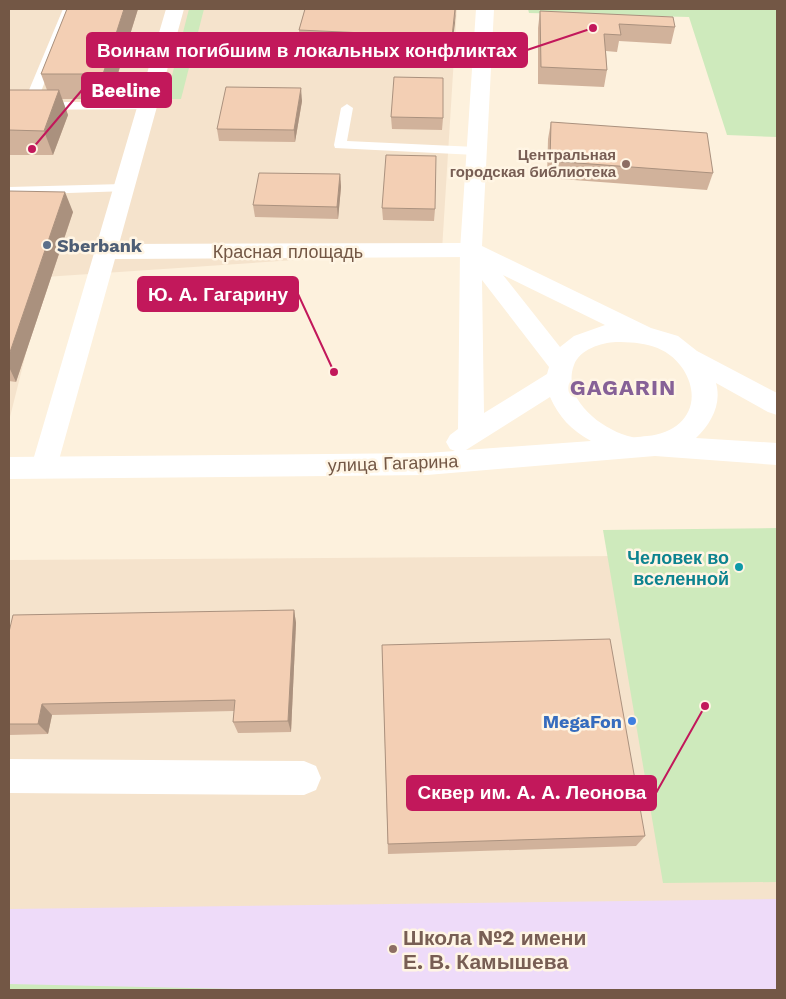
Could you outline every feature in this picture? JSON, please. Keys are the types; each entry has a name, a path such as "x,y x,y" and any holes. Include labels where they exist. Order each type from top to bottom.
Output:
{"main road":[{"path":"44,467 175,9"},
{"path":"471,435 471,250 485,9"},
{"path":"471,250 643,334 669,342 688,357 777,405"},
{"path":"471,250 559,372 566,405 580,419 611,440 644,448 679,437 691,428 700,417 704,405 705,392 702,379 688,357"},
{"name":"Красная площадь","path":"105,252 471,250"},
{"path":"427,464 559,372 572,348 592,337 616,332 643,334"},
{"name":"улица Гагарина","path":"9,468 427,464 644,448 777,454"},
{"path":"9,776 304,778"}],"lane":[{"path":"30,106 68,9"},
{"path":"9,106 147,106"},
{"path":"347,108 340,145 476,151"},
{"path":"9,191 123,188"}],"shaded area":[{"path":"9,9 457,9 442,250 45,277 9,421"},
{"path":"777,555 777,990 9,990 9,560"},
{"name":"Школа №2 имени Е. В. Камышева","path":"777,899 777,990 9,990 9,909"}],"green space":[{"path":"189,9 204,9 181,99 166,99"},
{"path":"528,9 777,9 777,137 727,135 689,17 529,13"},
{"path":"777,528 777,882 663,883 603,530"},
{"path":"9,984 235,989 9,990"}],"building":[{"path":"67,9 124,9 103,74 41,74"},
{"path":"305,9 455,9 452,37 299,30"},
{"path":"540,11 673,17 675,27 619,24 621,35 604,34 607,70 541,67"},
{"path":"394,77 443,78 443,118 391,117"},
{"path":"226,87 301,88 294,130 217,129"},
{"path":"9,90 59,90 44,131 9,130"},
{"path":"551,122 707,133 713,173 550,161"},
{"path":"386,155 436,156 435,209 382,208"},
{"path":"259,173 340,174 337,207 253,205"},
{"path":"9,191 65,192 9,355"},
{"path":"294,610 288,721 233,722 235,700 42,704 38,724 9,724 9,632 13,615"},
{"path":"610,639 645,836 388,844 382,645"}],"place":[{"name":"Воинам погибшим в локальных конфликтах","path":"593,28"},
{"name":"Beeline","path":"32,149"},
{"name":"Центральная городская библиотека","path":"626,164"},
{"name":"Sberbank","path":"47,245"},
{"name":"Ю. А. Гагарину","path":"334,372"},
{"name":"Человек во вселенной","path":"739,567"},
{"name":"Сквер им. А. А. Леонова","path":"705,706"},
{"name":"MegaFon","path":"632,721"},
{"name":"Школа №2 имени Е. В. Камышева","path":"393,949"}],"district":[{"name":"GAGARIN","path":"623,387"}]}
